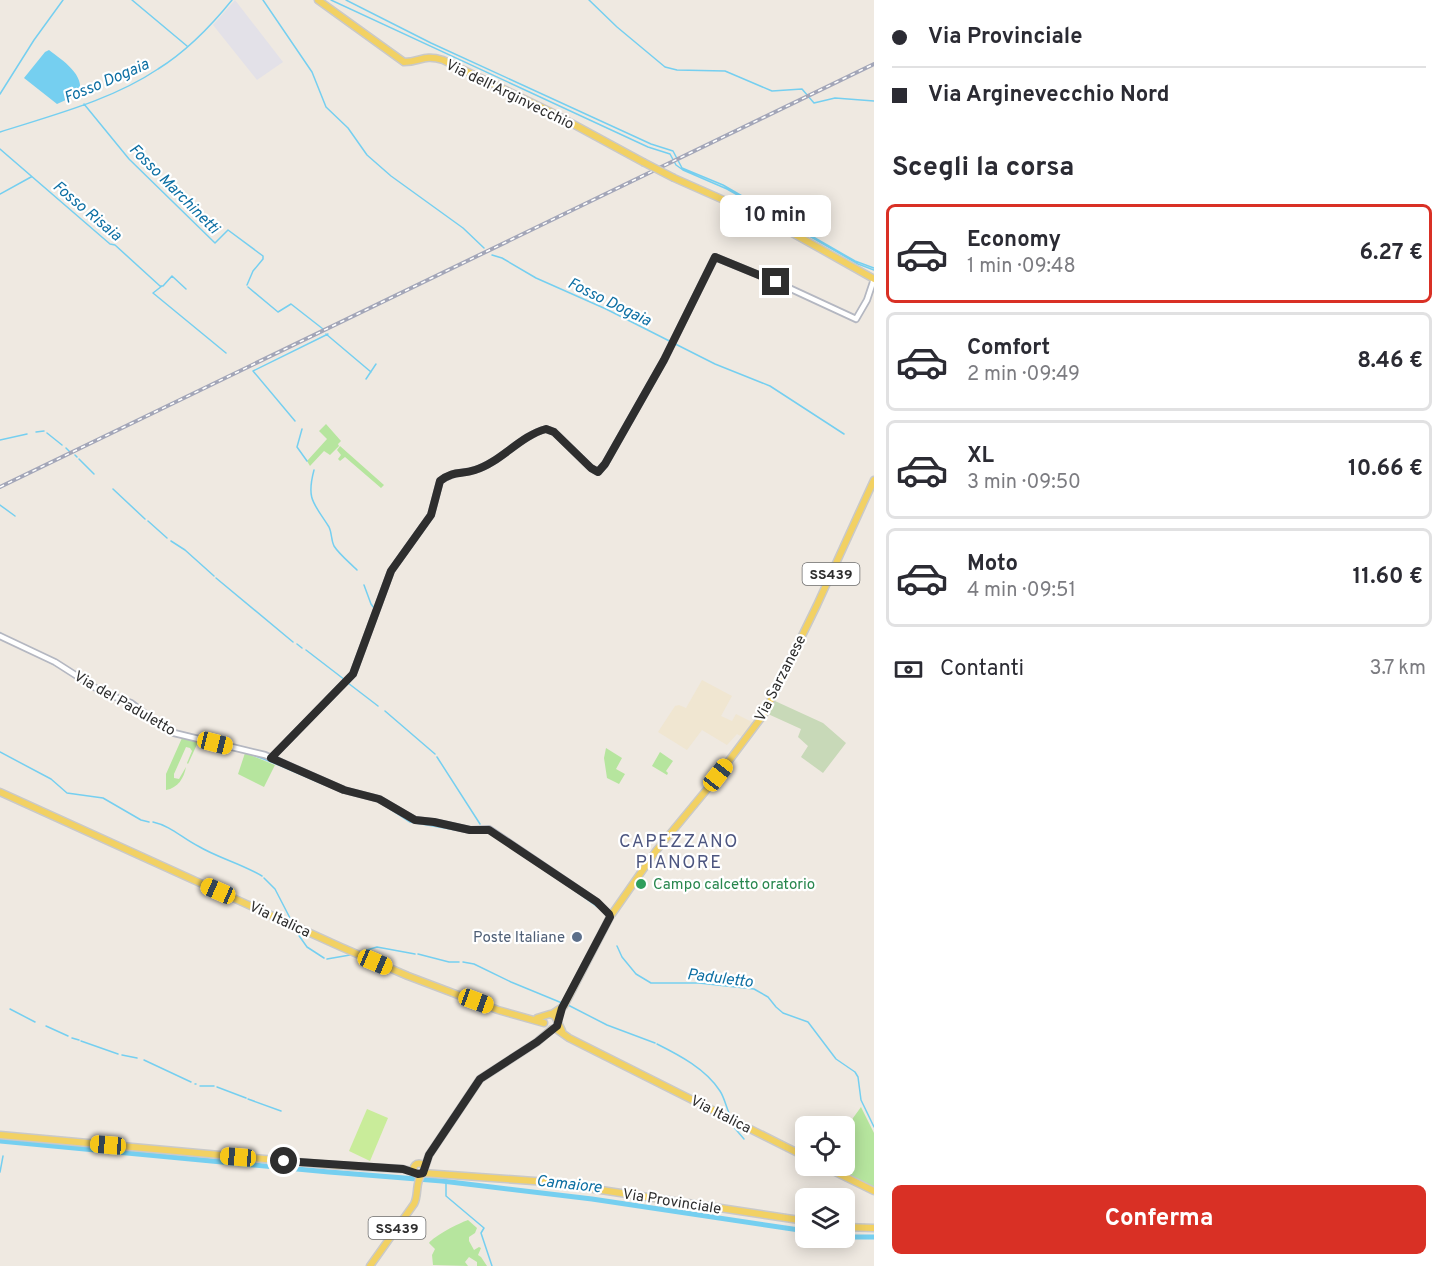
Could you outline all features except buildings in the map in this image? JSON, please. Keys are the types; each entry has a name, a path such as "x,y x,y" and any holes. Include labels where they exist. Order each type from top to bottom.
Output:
{"main road":[{"name":"Via dell'Arginvecchio","path":"318,0 404,62 427,57 443,60 549,111 674,178 771,221 874,279"},
{"name":"Via Sarzanese","path":"551,1022 562,1008 610,915 656,851 764,714 874,480"},
{"name":"Via Italica","path":"0,792 341,948 476,1001 532,1019 551,1022 572,1039 795,1151"},
{"name":"SS439","path":"370,1266 414,1204 420,1170 480,1079 544,1036 551,1022"},
{"name":"Via Provinciale","path":"0,1135 548,1182 795,1219"},
{"path":"843,1176 874,1191"},
{"path":"855,1227 874,1228"}],"street":[{"path":"271,758 353,674 391,571 431,515 440,481 453,472 478,469 546,429 554,432 598,472 605,464 672,342 715,257 856,319 867,300 874,279"},
{"name":"Via del Paduletto","path":"0,636 55,662 102,692 131,703 165,729 174,733 271,758 344,790 379,799 415,820 470,830 489,830 597,902 610,915"}],"shaded area":[{"path":"235,0 283,62 257,80 213,25"},
{"path":"702,680 732,696 721,716 732,721 736,714 754,723 744,738 737,734 727,745 702,730 687,750 658,732 675,706 686,708"}],"green space":[{"path":"326,424 341,441 330,455 324,451 310,466 307,461 327,439 319,431"},
{"path":"340,446 384,485 381,488 345,457 340,461 338,459 341,455 337,450"},
{"path":"775,701 823,723 846,743 823,773 801,757 808,746 798,737 801,729 768,714"},
{"path":"182,738 199,740 188,764 192,751 186,747 174,774 174,778 179,779 186,767 182,779 177,785 166,790 166,774"},
{"path":"606,748 622,758 616,769 625,774 619,784 607,778 604,758"},
{"path":"660,752 673,761 666,771 667,775 652,766"},
{"path":"245,753 275,765 264,787 238,774"},
{"path":"861,1107 874,1133 874,1190 845,1176 855,1176 854,1116"},
{"path":"367,1109 388,1118 370,1161 349,1151"},
{"path":"468,1220 477,1228 475,1233 469,1237 469,1241 474,1250 481,1248 478,1255 487,1266 477,1266 477,1262 469,1257 465,1262 468,1266 433,1265 432,1255 435,1249 429,1243 441,1233"}],"water":[{"path":"49,50 72,69 80,87 79,94 57,104 24,78"}],"waterway":[{"path":"0,94 34,40 63,0"},
{"path":"132,0 187,46"},
{"name":"Fosso Dogaia","path":"0,132 82,106 140,80 189,46 232,0"},
{"name":"Fosso Dogaia","path":"263,0 312,72 326,107 348,128 367,155 391,176 463,228 484,248"},
{"path":"331,0 648,147 670,154 676,165 683,170 727,189 858,264 874,270"},
{"path":"346,0 431,43 651,144 673,151 682,168 723,185 855,261 874,268"},
{"path":"589,0 665,67 677,70 725,71 772,91 802,89 814,103 835,98 874,101"},
{"name":"Fosso Marchinetti","path":"84,104 129,159 215,243 228,230 263,256 247,285"},
{"name":"Fosso Risaia","path":"0,149 110,244 115,245 160,286 163,286 172,276 186,289"},
{"path":"0,194 31,177"},
{"name":"Fosso Dogaia","path":"492,255 715,364 770,386 844,434"},
{"name":"Fosso Risaia","path":"162,286 153,293 226,353"},
{"name":"Fosso Marchinetti","path":"248,287 278,312 291,304 323,329"},
{"name":"Fosso Marchinetti","path":"326,334 371,372"},
{"path":"295,421 253,371 328,334"},
{"name":"Fosso Marchinetti","path":"366,379 376,364"},
{"path":"302,429 297,447 307,461"},
{"path":"36,432 44,431"},
{"path":"47,433 62,445"},
{"path":"0,440 27,434"},
{"path":"66,448 70,452"},
{"path":"79,459 94,474"},
{"path":"314,470 311,488 313,501 329,527 334,546 357,570"},
{"path":"113,489 145,519"},
{"path":"0,505 15,516"},
{"path":"148,521 167,538"},
{"path":"171,541 185,550 214,576"},
{"path":"216,578 293,642"},
{"path":"364,585 374,608"},
{"path":"0,633 7,637"},
{"path":"297,644 302,648"},
{"path":"306,650 345,680"},
{"path":"38,656 66,671"},
{"path":"348,683 378,706"},
{"path":"122,702 132,706"},
{"path":"385,711 435,754"},
{"path":"147,718 160,729 191,740 208,743"},
{"path":"236,750 346,793 363,797"},
{"path":"0,752 51,779 67,793 103,798 141,820 149,822"},
{"path":"437,757 480,824"},
{"path":"371,799 410,822 473,833 488,832"},
{"path":"153,822 262,876"},
{"path":"491,833 600,909"},
{"path":"264,878 275,889 291,920"},
{"path":"295,930 307,947 324,958"},
{"name":"Paduletto","path":"617,946 622,957 636,974 651,983 699,983 754,989 768,997 783,1013 808,1022 836,1059 855,1072 858,1077 861,1100 874,1127"},
{"path":"360,952 377,947 415,954"},
{"path":"418,954 449,962 459,962"},
{"path":"327,959 350,955"},
{"path":"463,962 474,964 562,1003"},
{"path":"568,1005 607,1025 655,1043"},
{"path":"10,1009 35,1022"},
{"path":"46,1026 68,1036"},
{"path":"72,1038 79,1040"},
{"path":"81,1041 118,1054"},
{"path":"657,1044 700,1069 721,1093 729,1113"},
{"path":"122,1055 137,1058"},
{"path":"144,1060 191,1082"},
{"path":"200,1086 214,1086"},
{"path":"217,1087 246,1098"},
{"path":"248,1099 281,1111"},
{"path":"732,1125 744,1139"},
{"name":"Camaiore","path":"0,1141 442,1181 592,1199 795,1229"},
{"path":"0,1172 3,1156"},
{"path":"446,1183 446,1196 484,1228 481,1233 492,1266"},
{"name":"Camaiore","path":"855,1237 874,1237"}],"railway":[{"path":"0,487 874,64"}],"place":[{"name":"Campo calcetto oratorio","path":"641,884"},
{"name":"Poste Italiane","path":"577,937"}],"district":[{"name":"CAPEZZANO PIANORE","path":"679,851"}],"route":[{"path":"284,1161 403,1169 418,1174 423,1173 429,1155 480,1079 486,1073 527,1049 557,1026 562,1008 610,917 597,902 489,830 470,830 415,820 400,813 386,802 372,796 344,790 271,758 353,674 391,571 431,515 440,481 453,472 478,469 546,429 554,432 598,472 605,464 664,360 715,257 776,282"}]}
